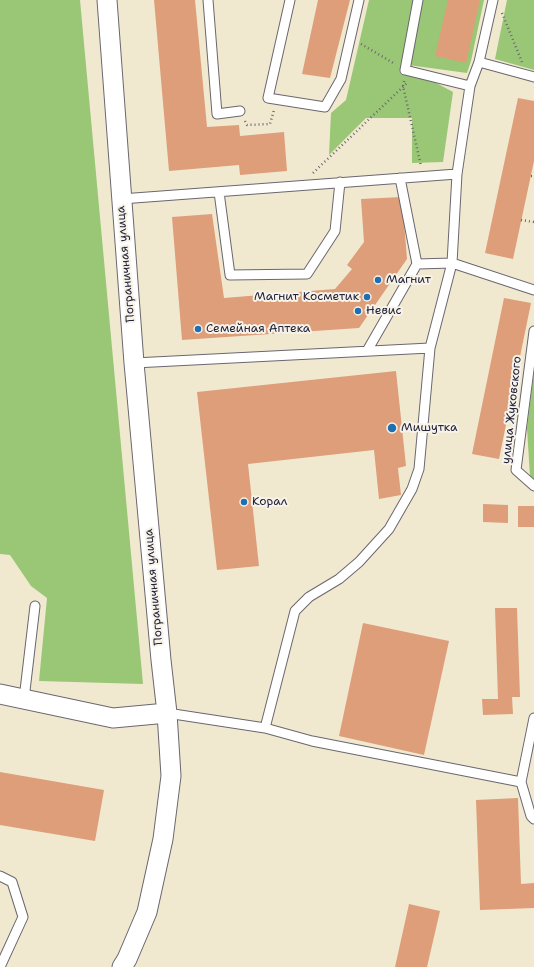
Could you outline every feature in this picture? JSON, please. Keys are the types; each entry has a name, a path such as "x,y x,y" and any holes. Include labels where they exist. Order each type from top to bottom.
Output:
{"street":[{"name":"Пограничная улица","path":"107,0 134,363 167,713 171,776 163,839 147,912 127,959 122,967"},
{"path":"0,694 113,718 167,713"}],"lane":[{"path":"208,0 217,114 240,111"},
{"path":"290,0 268,98 325,106 341,79 360,0"},
{"path":"418,0 405,70 470,86"},
{"path":"265,728 295,611 309,597 339,580 359,562 389,529 412,489 419,469 430,348 452,264 457,174 470,86 479,62 493,0"},
{"path":"479,62 531,76"},
{"path":"121,199 457,174"},
{"path":"367,351 417,264 400,178"},
{"path":"219,192 230,275 307,274 335,231 340,182"},
{"path":"417,264 452,264 534,290"},
{"name":"улица Жуковского","path":"534,331 516,470 534,486"},
{"path":"134,363 430,348"},
{"path":"24,699 35,606"},
{"path":"167,713 265,728 312,742 521,782"},
{"path":"534,718 521,782 531,816 534,819"},
{"path":"0,876 12,882 23,916 0,967"}],"path":[{"path":"500,7 531,76"},
{"path":"350,38 405,70 403,86 423,176"},
{"path":"300,186 403,86 420,74"},
{"path":"240,111 247,125 270,124 277,99"},
{"path":"521,220 534,222"}],"green space":[{"path":"0,0 80,0 143,684 39,681 47,598 31,586 10,555 0,554"},
{"path":"369,0 484,0 467,73 401,64 453,92 443,162 412,163 412,118 366,118 329,155 331,113 346,100"},
{"path":"507,0 534,0 534,70 495,59"},
{"path":"534,372 534,481 530,477 527,428"}],"building":[{"path":"154,0 195,0 207,127 239,125 240,136 284,132 287,171 240,175 239,165 169,171"},
{"path":"318,0 350,0 330,78 302,74"},
{"path":"448,0 480,0 466,63 435,56"},
{"path":"518,98 534,101 534,161 513,259 485,253"},
{"path":"402,197 407,259 359,328 182,340 172,217 212,214 224,298 335,289 352,269 347,265 364,242 361,199"},
{"path":"504,298 531,303 499,459 472,454"},
{"path":"396,371 406,466 398,468 401,495 379,499 374,450 248,464 259,566 217,570 197,392"},
{"path":"483,504 508,505 508,523 483,522"},
{"path":"518,506 534,506 534,527 518,527"},
{"path":"495,608 517,608 520,697 512,697 513,714 483,715 482,699 498,699"},
{"path":"363,623 449,641 424,755 339,736"},
{"path":"0,772 104,790 95,841 0,825"},
{"path":"518,798 521,884 534,883 534,908 480,910 476,800"},
{"path":"409,904 440,911 427,967 395,967"}],"place":[{"name":"Магнит","path":"378,280"},
{"name":"Магнит Косметик","path":"367,297"},
{"name":"Невис","path":"358,311"},
{"name":"Семейная Аптека","path":"198,329"},
{"name":"Мишутка","path":"392,428"},
{"name":"Корал","path":"244,502"}]}
